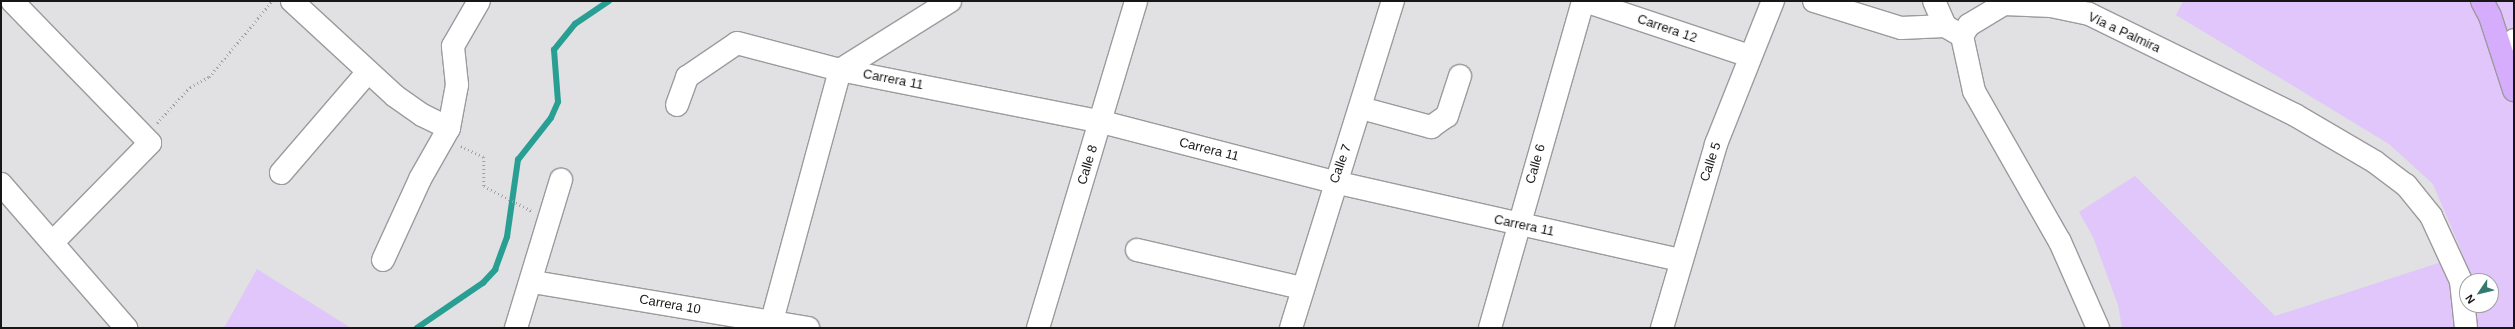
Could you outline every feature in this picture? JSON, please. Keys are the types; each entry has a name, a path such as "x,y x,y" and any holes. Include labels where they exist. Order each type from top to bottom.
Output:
{"highway":[{"path":"2482,1 2490,16 2514,91"}],"street":[{"path":"12,1 150,143 52,242"},
{"path":"292,1 367,73 446,133"},
{"path":"383,260 446,133 457,85 453,46 479,1"},
{"path":"771,325 840,70 950,1"},
{"name":"Calle 8","path":"1038,328 1102,122 1136,1"},
{"name":"Calle 7","path":"1291,328 1301,288 1334,182 1362,108 1393,1"},
{"name":"Carrera 12","path":"1584,1 1749,56"},
{"name":"Calle 6","path":"1490,328 1584,1"},
{"name":"Calle 5","path":"1662,328 1716,144 1749,56 1773,1"},
{"path":"1814,1 1900,28 1954,31"},
{"path":"1934,1 1954,31 1974,92 2060,242 2098,328"},
{"name":"Vía a Palmira","path":"1954,31 1969,25 2004,4 2051,6 2089,14 2295,114 2406,185 2431,216 2459,276"},
{"path":"2514,40 2514,91"},
{"name":"Carrera 11","path":"677,105 687,77 737,43 840,70 1102,122 1334,182 1519,225 1681,260"},
{"path":"281,173 367,73"},
{"path":"1362,108 1431,128 1447,116 1460,76"},
{"path":"516,328 533,282 561,180"},
{"path":"1,184 126,328"},
{"path":"1136,250 1301,288"},
{"name":"Carrera 10","path":"533,282 771,325 808,328"},
{"name":"Vía a Palmira","path":"2465,313 2466,328"},
{"path":"2475,313 2482,328"}],"path":[{"path":"150,143 159,121 190,87 209,77 272,1"},
{"path":"446,133 484,157 484,186 523,206"}],"shaded area":[{"path":"2183,1 2514,1 2514,328 2122,328 2118,305 2093,237 2079,212 2135,176 2275,316 2463,255 2433,184 2389,144 2176,15"},
{"path":"257,269 351,328 224,328"}],"waterway":[{"path":"417,328 483,283 495,270 507,237 518,160 551,118 558,102 554,50 575,24 609,1"}]}
